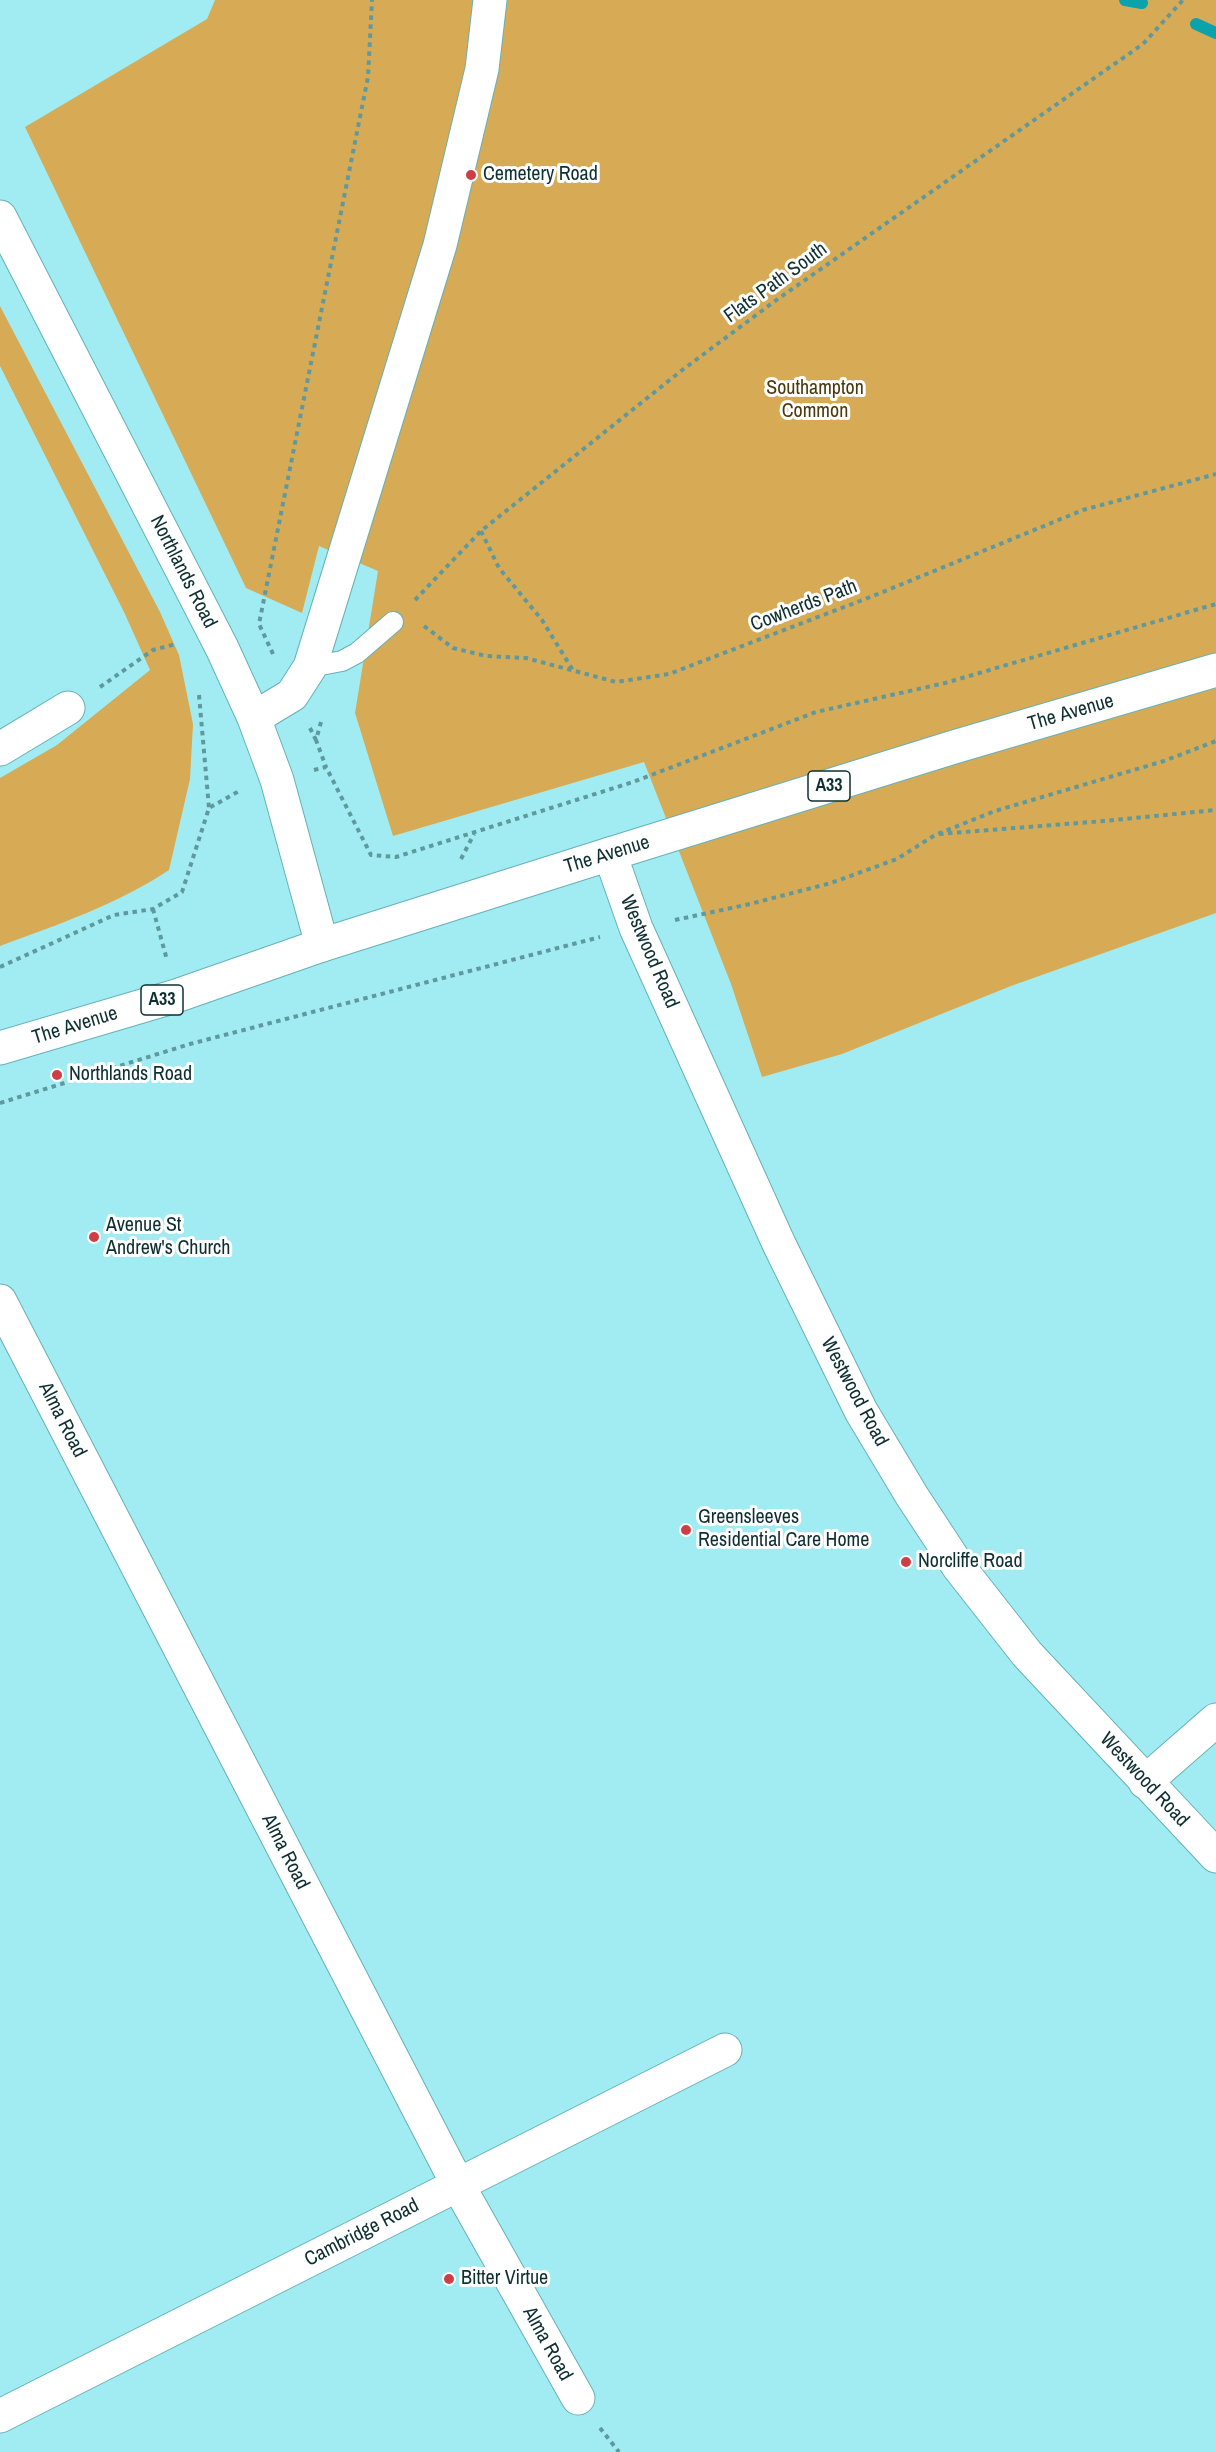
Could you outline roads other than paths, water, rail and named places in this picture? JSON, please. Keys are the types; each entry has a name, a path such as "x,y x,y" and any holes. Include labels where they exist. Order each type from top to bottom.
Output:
{"street":[{"path":"254,718 292,695 310,667 440,245 482,69 490,0"},
{"name":"Northlands Road","path":"0,217 222,648 254,718 278,780 322,945"},
{"name":"The Avenue","path":"0,1048 176,996 322,945 954,747 1216,670"},
{"path":"0,749 68,708"},
{"name":"Westwood Road","path":"610,854 636,928 770,1224 861,1411 912,1496 958,1566 1027,1654 1216,1856"},
{"name":"Alma Road","path":"0,1301 458,2185 578,2398"},
{"path":"1145,1782 1216,1720"},
{"name":"Cambridge Road","path":"0,2416 724,2050"}],"lane":[{"path":"310,667 342,661 357,653 393,622"}],"waterway":[{"path":"1125,0 1142,3"},
{"path":"1196,24 1216,33"}],"place":[{"name":"Cemetery Road","path":"471,175"},
{"name":"Northlands Road","path":"57,1075"},
{"name":"Avenue St Andrew's Church","path":"94,1237"},
{"name":"Greensleeves Residential Care Home","path":"686,1530"},
{"name":"Norcliffe Road","path":"906,1562"},
{"name":"Bitter Virtue","path":"449,2279"}],"park label":[{"name":"Southampton Common","path":"815,400"}]}
